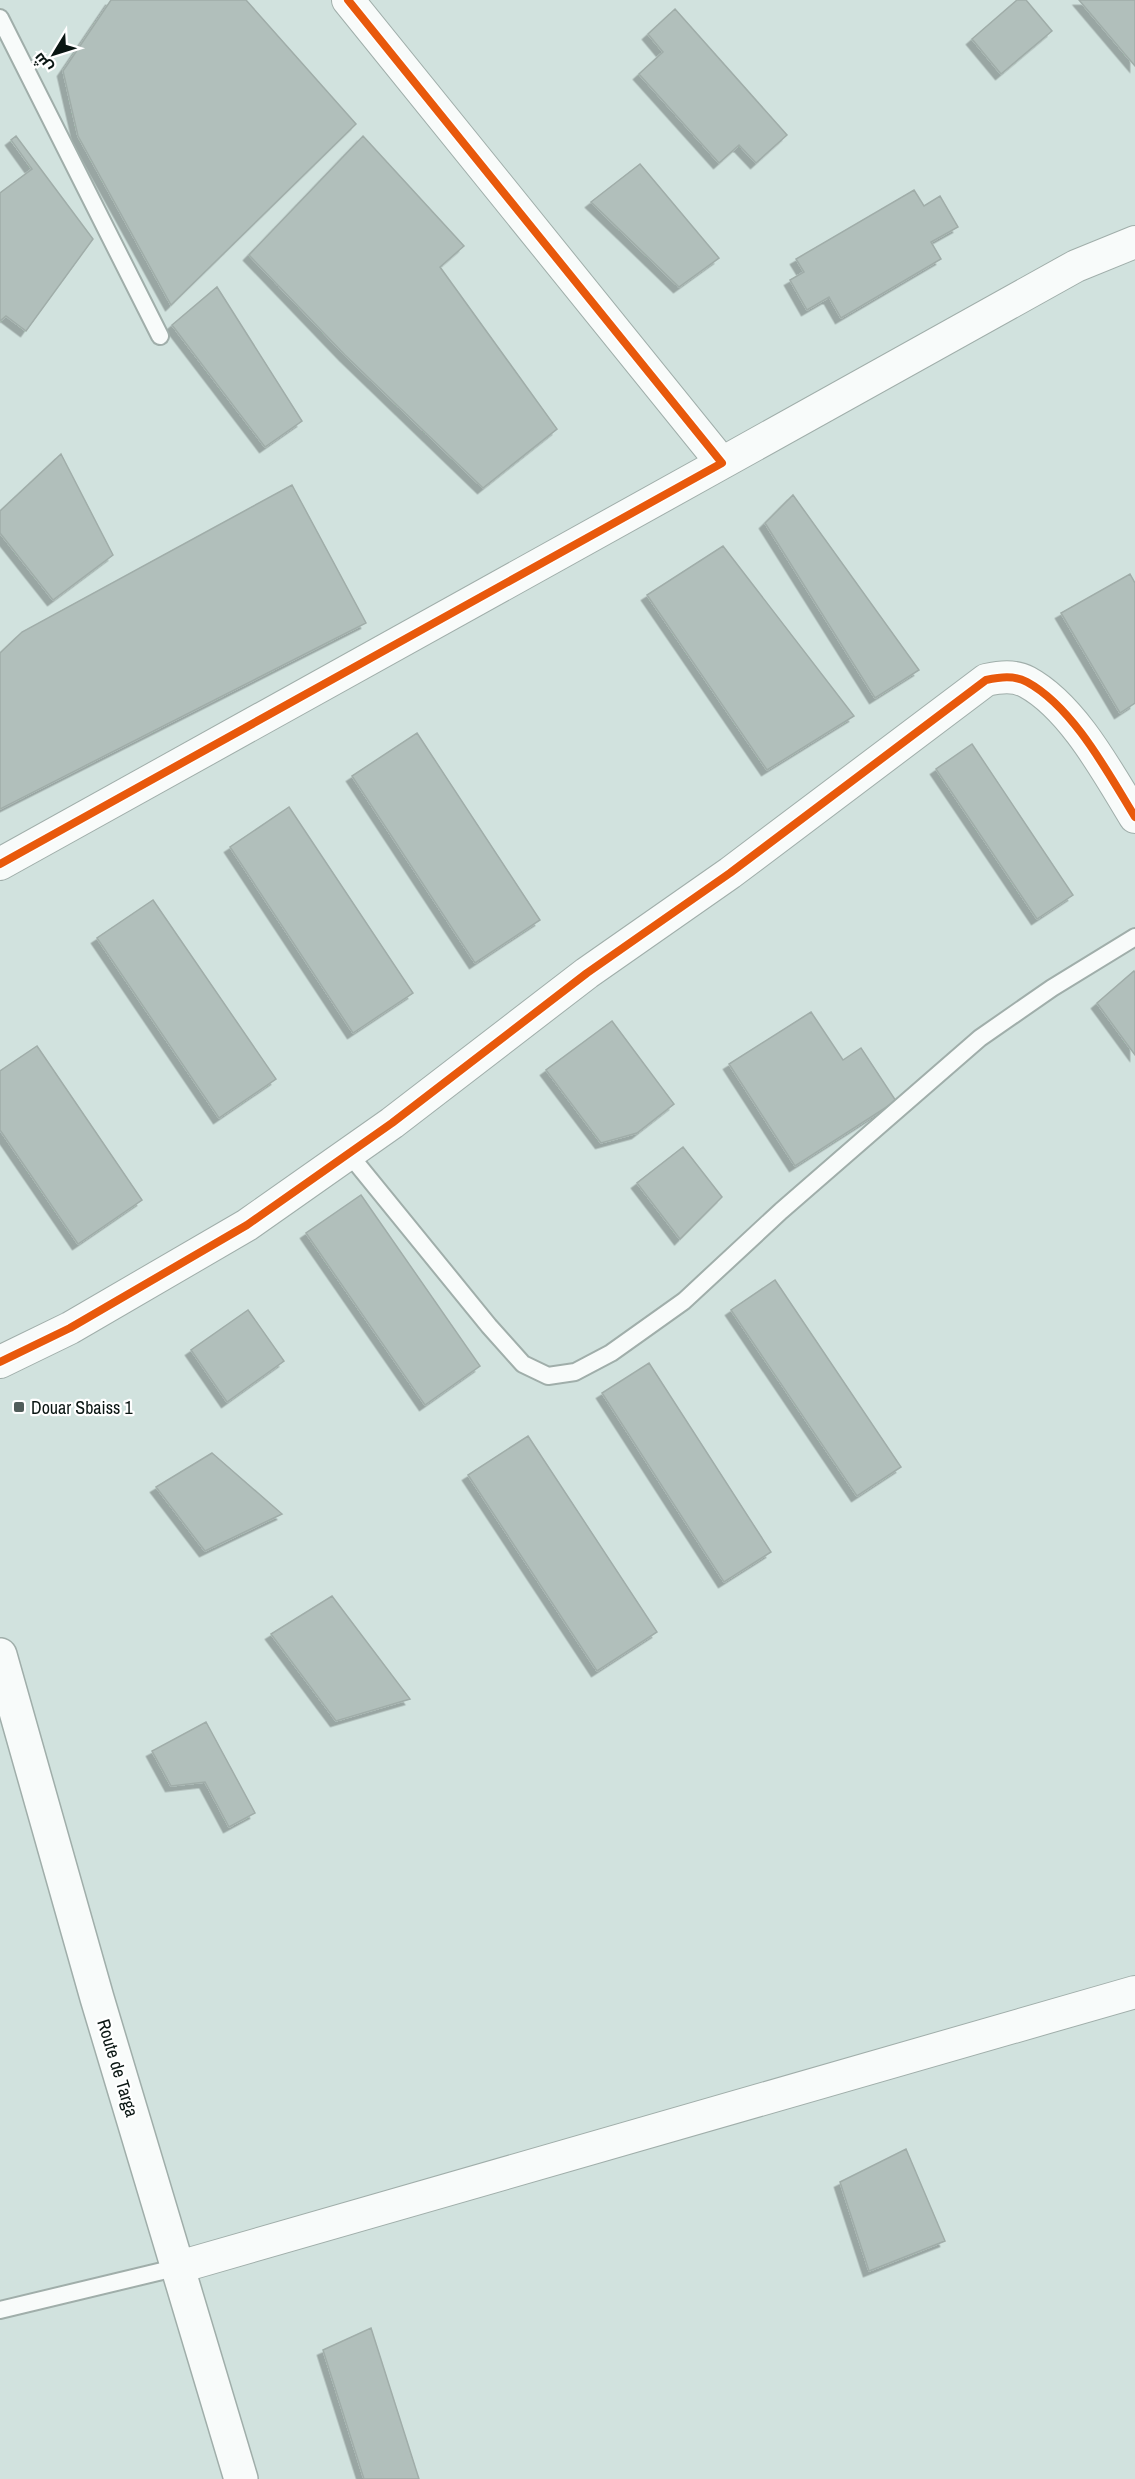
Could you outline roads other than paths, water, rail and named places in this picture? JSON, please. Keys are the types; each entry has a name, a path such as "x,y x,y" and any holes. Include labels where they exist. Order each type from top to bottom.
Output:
{"main road":[{"name":"Route de Targa","path":"0,1655 97,1998 241,2479"}],"street":[{"path":"348,0 722,463"},
{"path":"0,864 1076,266 1135,242"},
{"path":"0,1362 70,1328 247,1225 349,1154 587,973 730,873 986,680 1006,676 1026,681 1053,702 1090,745 1135,817"},
{"path":"179,2267 1135,1992"}],"lane":[{"path":"0,18 160,336"},
{"path":"349,1154 489,1326 523,1364 548,1376 575,1372 611,1353 684,1301 781,1211 980,1038 1052,988 1135,937"},
{"path":"0,2310 179,2267"}],"place":[{"name":"Douar Sbaiss 1","path":"19,1407"}]}
